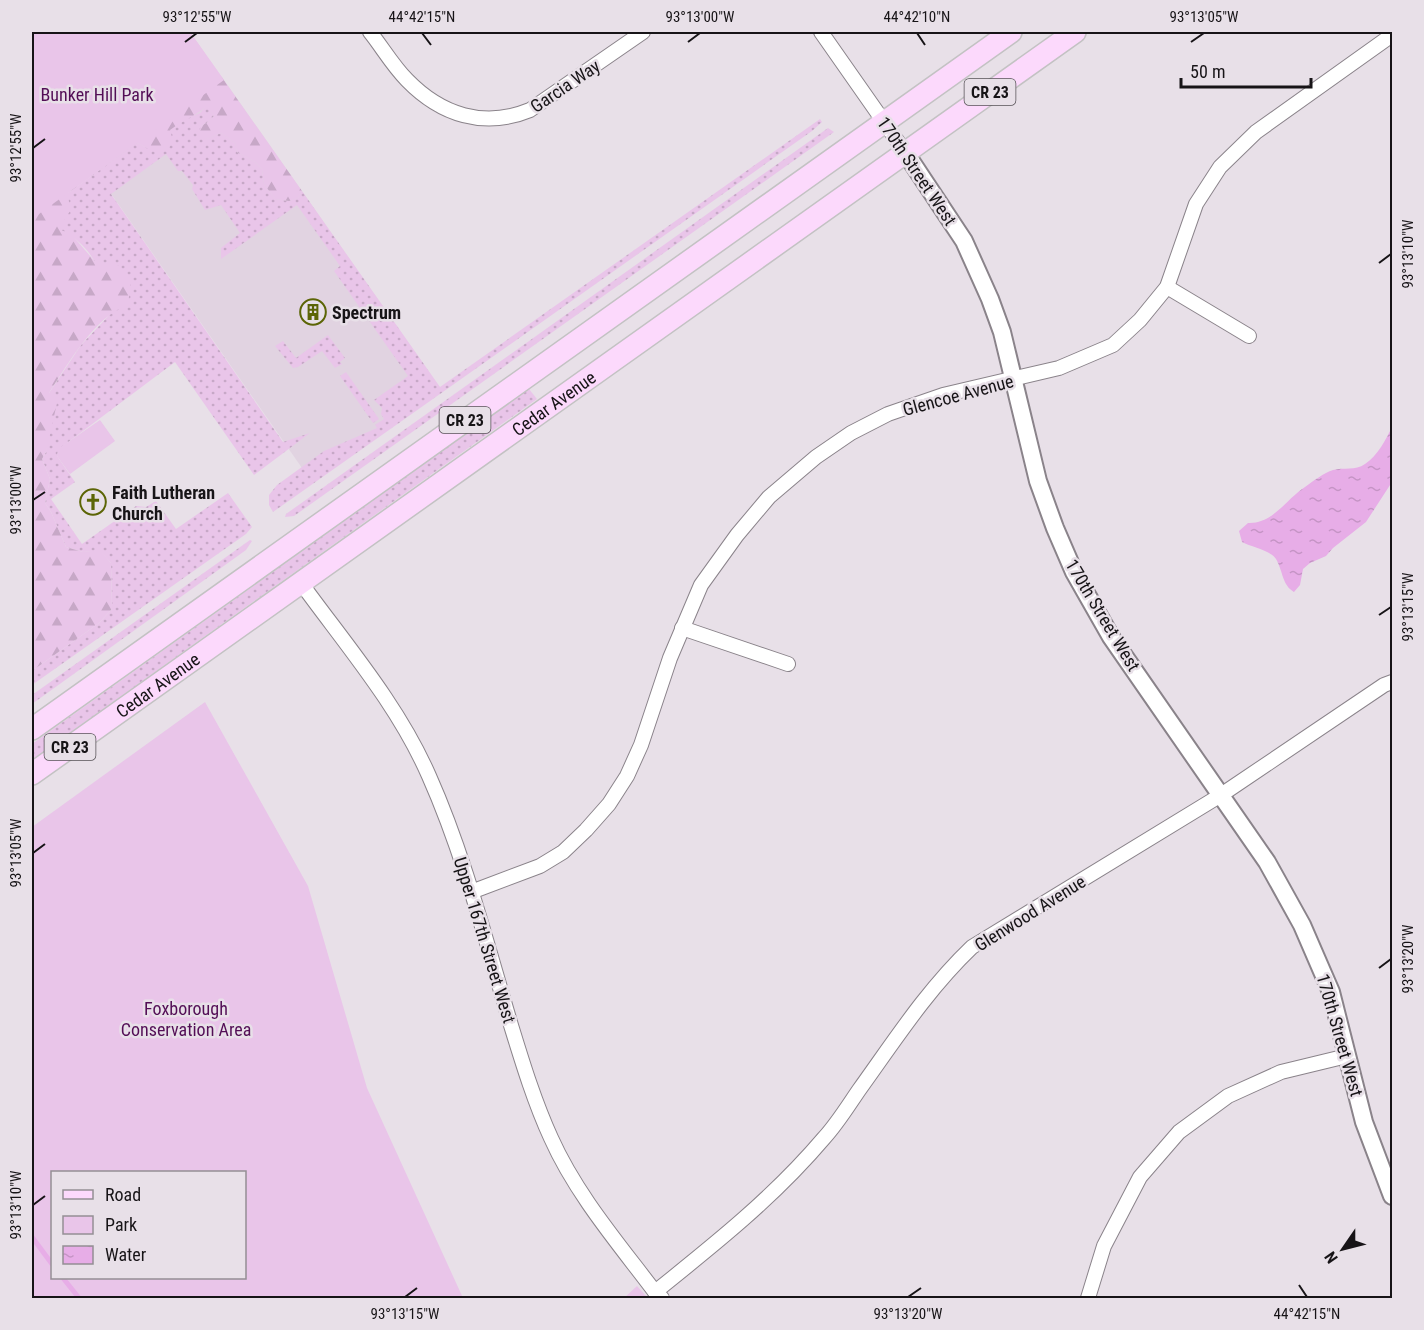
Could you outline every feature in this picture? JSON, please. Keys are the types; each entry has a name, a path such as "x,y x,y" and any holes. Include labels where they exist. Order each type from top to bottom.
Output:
{"main road":[{"name":"Cedar Avenue","path":"32,729 1011,32"},
{"name":"Cedar Avenue","path":"32,774 1075,32"}],"street":[{"name":"Garcia Way","path":"370,32 406,80 434,104 467,117 494,119 515,117 530,110 644,32"},
{"name":"170th Street West","path":"821,32 953,224 978,271 1002,332 1038,481 1074,572 1111,637 1272,871 1302,925 1319,960 1330,992 1364,1122 1392,1196"},
{"name":"Glencoe Avenue","path":"471,892 540,866 563,852 609,804 627,776 641,745 682,628 701,585 718,559 769,497 808,463 851,434 888,414 943,395 1059,368 1113,345 1140,320 1167,287 1196,204 1220,167 1256,132 1392,35"},
{"path":"1167,287 1249,336"},
{"name":"Upper 167th Street West","path":"301,582 385,699 411,740 442,807 471,892 525,1069 551,1138 593,1212 659,1295"},
{"path":"682,628 788,664"},
{"name":"Glenwood Avenue","path":"659,1295 749,1215 825,1137 926,996 945,973 972,947 1221,795 1384,685 1392,682"},
{"path":"1089,1299 1104,1246 1140,1177 1179,1132 1228,1096 1281,1072 1347,1056"}],"shaded area":[{"path":"224,80 440,388 311,481 96,172"}],"green space":[{"path":"32,32 190,32 302,191 298,198 289,201 275,199 264,184 262,169 255,162 237,152 235,143 221,133 207,139 199,132 201,126 214,116 207,106 170,130 173,141 168,149 157,153 137,143 68,193 70,211 59,229 72,235 98,265 115,262 131,280 128,305 104,319 83,342 49,393 57,403 46,452 42,459 50,479 45,503 66,547 83,552 100,550 111,563 112,609 99,623 32,671"},
{"name":"Bunker Hill Park","path":"32,32 190,32 224,80 32,219"},
{"path":"207,105 214,116 201,126 207,139 221,133 235,143 237,152 255,162 262,169 264,184 275,199 289,201 298,198 302,191 440,387 820,119 822,122 273,512 269,505 269,495 277,485 324,451 377,428 375,425 384,419 381,414 382,408 374,400 408,376 334,271 340,266 297,205 221,259 221,248 240,233 221,205 205,210 192,189 193,185 182,171 178,171 166,154 111,194 283,442 310,433 254,475 175,362 59,449 57,456 75,482 51,499 82,544 136,506 146,507 156,501 176,529 228,493 252,527 246,534 32,685 32,671 99,623 112,609 111,563 100,551 83,552 66,547 45,503 50,479 42,459 46,452 49,393 81,345 115,309 101,273 88,252 70,235 58,229 68,193 137,143 147,148 183,120 200,113"},
{"path":"828,128 834,132 294,516 285,517 286,514"},
{"path":"328,335 345,358 340,362 342,364 335,368 322,351 293,368 275,346 283,341 296,358"},
{"path":"346,372 379,419 373,423 340,376"},
{"path":"529,389 537,399 32,760 32,744"},
{"path":"100,420 115,441 70,474 57,456 58,449"},
{"path":"250,540 252,541 246,550 32,704 32,695"},
{"name":"Foxborough Conservation Area","path":"205,702 308,886 367,1088 463,1298 32,1298 32,827"},
{"path":"637,1286 646,1296 644,1298 624,1298"}],"water":[{"path":"1392,427 1392,482 1366,522 1326,556 1303,569 1300,585 1294,592 1285,582 1276,559 1265,551 1242,542 1239,531 1248,523 1265,520 1298,492 1326,473 1365,464 1377,452"}],"waterway":[{"path":"32,1237 51,1263"},
{"path":"64,1279 79,1298"}],"place":[{"name":"Spectrum","path":"313,312"},
{"name":"Faith Lutheran Church","path":"93,502"}]}
